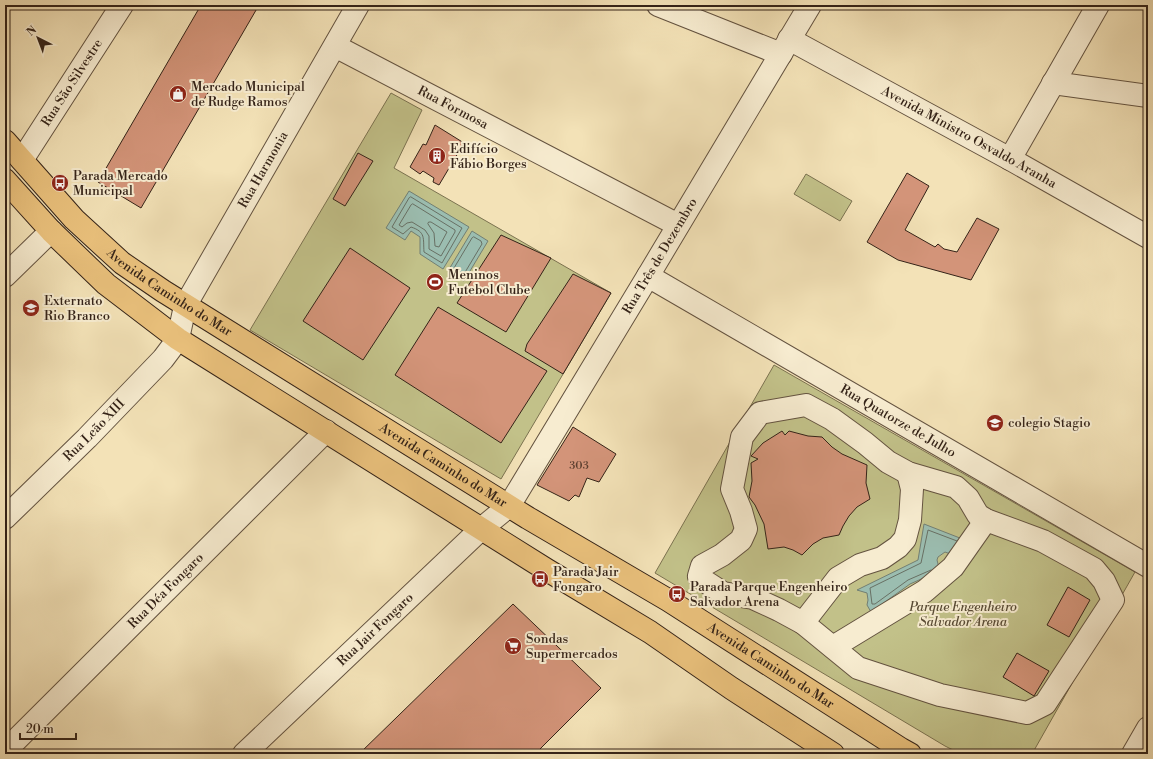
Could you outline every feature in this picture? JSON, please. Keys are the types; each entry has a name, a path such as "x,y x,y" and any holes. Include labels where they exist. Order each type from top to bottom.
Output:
{"main road":[{"name":"Avenida Caminho do Mar","path":"5,141 74,219 122,263 185,306 509,506 668,600 902,752"},
{"path":"5,180 51,231 106,284 178,339 326,430 481,529 650,632 731,688 833,754"}],"street":[{"name":"Rua São Silvestre","path":"22,160 122,5"},
{"name":"Rua Harmonia","path":"178,339 185,306 358,5"},
{"name":"Avenida Ministro Osvaldo Aranha","path":"658,5 785,46 1010,159 1148,237"},
{"name":"Rua Três de Dezembro","path":"509,506 810,5"},
{"path":"1010,159 1098,5"},
{"name":"Rua Formosa","path":"335,46 678,225"},
{"path":"1053,83 1148,96"},
{"path":"5,276 51,231"},
{"name":"Rua Quatorze de Julho","path":"648,276 1148,566"},
{"name":"Rua Leão XIII","path":"5,518 125,399 163,359 178,339"},
{"path":"806,405 832,419 888,462 908,473 956,487 968,498 978,515 986,520 1043,541 1094,569 1104,581 1113,600 1045,704 1027,713 940,695 858,668 803,623 753,598 723,593 699,576 702,566 722,555 741,540 746,529 741,511 732,489 742,437 760,413 806,405"},
{"name":"Rua Déa Fongaro","path":"5,751 326,430"},
{"path":"803,623 838,578 860,565 882,558 898,547 905,539 910,520 912,489 908,473"},
{"name":"Rua Jair Fongaro","path":"244,754 481,529 509,506"},
{"path":"833,647 925,591 953,567 986,520"},
{"path":"1133,754 1148,728"}],"green space":[{"name":"Meninos Futebol Clube","path":"391,93 422,110 394,168 611,293 501,479 250,330"},
{"path":"806,174 852,201 840,221 794,194"},
{"name":"Parque Engenheiro Salvador Arena","path":"774,365 1135,572 1032,754 961,754 945,746 655,573"}],"water":[{"path":"409,191 469,227 443,269 420,254 420,237 411,231 405,240 386,228"},
{"path":"472,231 488,241 464,281 448,271"},
{"path":"924,524 965,540 953,555 945,552 938,557 937,560 939,568 937,572 910,584 871,612 867,605 867,593 857,590 918,560"}],"building":[{"name":"Mercado Municipal de Rudge Ramos","path":"201,5 259,5 141,208 98,182"},
{"name":"Edifício Fábio Borges","path":"435,125 464,143 439,185 433,182 434,178 423,171 420,174 410,167 423,144 426,145"},
{"path":"358,153 373,161 345,206 333,199"},
{"path":"907,173 929,186 905,230 935,247 938,244 944,249 957,252 977,218 999,229 971,280 898,260 867,242"},
{"path":"501,235 551,258 506,332 457,303"},
{"path":"350,248 410,288 363,360 303,321"},
{"path":"573,274 611,293 563,374 525,351 527,344"},
{"path":"438,307 547,371 501,443 395,375"},
{"path":"573,427 616,454 599,482 587,478 579,497 575,495 569,501 537,485"},
{"path":"782,431 785,435 789,431 808,436 822,437 842,454 867,465 866,483 870,499 857,507 849,516 839,535 823,538 813,544 802,555 784,547 768,549 764,524 755,505 749,497 752,481 751,463 758,459 751,456 763,443"},
{"path":"1068,587 1090,600 1069,637 1047,625"},
{"name":"Sondas Supermercados","path":"513,604 601,688 535,754 359,754"},
{"path":"1017,653 1049,671 1034,696 1003,677"}],"place":[{"name":"Mercado Municipal de Rudge Ramos","path":"178,94"},
{"name":"Edifício Fábio Borges","path":"437,156"},
{"name":"Parada Mercado Municipal","path":"60,183"},
{"name":"Meninos Futebol Clube","path":"435,282"},
{"name":"Externato Rio Branco","path":"31,308"},
{"name":"colegio Stagio","path":"995,423"},
{"name":"Parada Jair Fongaro","path":"540,579"},
{"name":"Parada Parque Engenheiro Salvador Arena","path":"677,594"},
{"name":"Sondas Supermercados","path":"513,646"}]}
